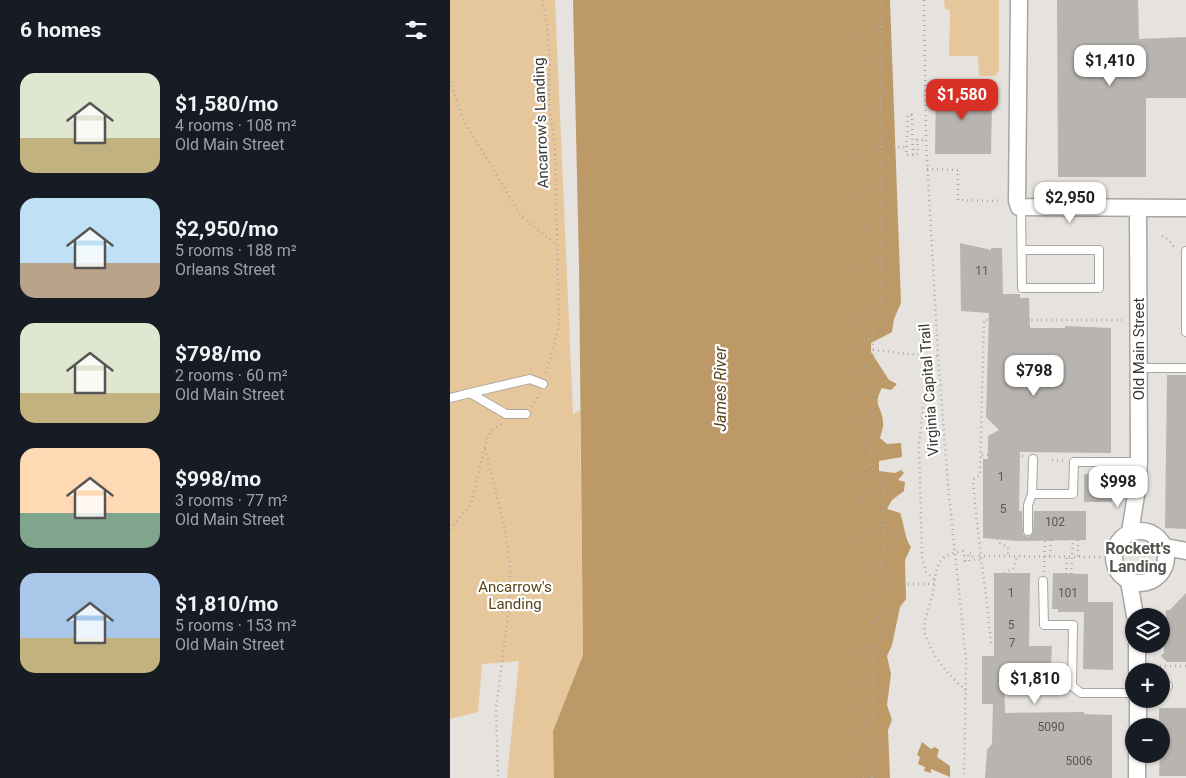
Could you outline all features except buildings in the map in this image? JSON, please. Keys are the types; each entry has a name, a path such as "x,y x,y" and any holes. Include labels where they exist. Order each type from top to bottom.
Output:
{"street":[{"path":"1019,0 1019,207 1186,208"},
{"name":"Old Main Street","path":"1134,608 1129,581 1118,571 1113,557 1118,542 1130,532 1139,462 1138,208"},
{"name":"Old Main Street","path":"1137,489 1147,531"},
{"path":"1129,581 1147,582 1155,578 1166,564 1165,547 1161,540 1147,531 1130,532"},
{"path":"1165,547 1186,551"},
{"path":"1166,564 1186,561"},
{"name":"Old Main Street","path":"1139,608 1147,582"},
{"path":"1137,778 1138,763"}],"lane":[{"path":"1019,207 1023,250 1022,288 1099,288 1099,250 1023,250"},
{"path":"1186,251 1186,332"},
{"path":"1139,368 1186,368"},
{"path":"450,398 530,379 543,384"},
{"path":"470,393 506,414 526,414"},
{"path":"1028,531 1028,504 1032,494 1030,458"},
{"path":"1032,494 1073,494 1074,462 1139,462"},
{"path":"1043,581 1044,624 1073,626 1072,686 1081,693 1125,693"}],"path":[{"name":"Ancarrow’s Landing","path":"526,414 538,399 559,326 555,148 549,102 550,60 547,23 542,0"},
{"path":"852,323 875,310 881,302 881,0"},
{"name":"Virginia Capital Trail","path":"924,0 927,169 938,356 948,485 965,643 964,778"},
{"path":"856,38 881,25"},
{"path":"856,73 881,59"},
{"path":"450,81 464,121 522,217 557,246"},
{"path":"969,82 995,83"},
{"path":"855,120 881,104"},
{"path":"913,155 912,115 908,115 906,155 913,155 918,154 917,140 926,140"},
{"path":"856,160 881,146 906,148"},
{"path":"927,169 958,170 958,200 1000,200"},
{"path":"856,195 881,181"},
{"path":"855,234 881,220"},
{"path":"1162,236 1169,240 1175,249"},
{"path":"856,271 881,258"},
{"path":"872,778 872,652 882,638 884,485 871,464 872,362 875,310"},
{"path":"991,643 987,603 979,558 973,480 980,475 982,455 984,320 1122,320"},
{"path":"851,349 873,336"},
{"path":"873,350 938,356"},
{"path":"929,356 921,414 919,481 923,562 926,572 934,579"},
{"path":"851,373 872,362"},
{"path":"851,400 872,387"},
{"path":"850,425 872,412"},
{"path":"450,529 471,504 486,439 492,430 526,414"},
{"path":"851,450 871,439"},
{"path":"485,448 504,524 510,563 509,607 496,709 498,778"},
{"path":"982,455 1030,458"},
{"path":"1052,460 1065,461"},
{"path":"852,476 871,464"},
{"path":"858,500 884,485"},
{"path":"858,538 883,524"},
{"path":"998,538 1000,543 1008,547 1008,556"},
{"path":"1043,581 1045,540"},
{"path":"1050,556 1051,540"},
{"path":"1072,574 1073,540"},
{"path":"1078,540 1078,556"},
{"path":"966,690 944,668 926,634 924,624 938,565 947,556 963,551 965,561 969,561 968,553 972,553 973,560 1008,556 1100,557"},
{"path":"1004,573 1014,568 1016,556"},
{"path":"1066,574 1067,556"},
{"path":"858,576 883,562"},
{"path":"883,584 934,584"},
{"path":"862,602 883,590"},
{"path":"861,628 882,616"},
{"path":"850,656 869,646 877,646"},
{"path":"1170,666 1186,666"},
{"path":"850,683 872,671"},
{"path":"850,708 872,695"},
{"path":"851,734 872,721"},
{"path":"850,759 872,747"},
{"path":"862,778 872,773"}],"green space":[{"name":"Ancarrow's Landing","path":"450,0 555,0 573,414 580,410 583,655 553,731 555,778 507,778 519,661 482,664 478,712 450,719"},
{"path":"944,0 999,0 999,70 995,76 979,76 978,56 949,56 950,14 949,10 945,9"}],"water":[{"name":"James River","path":"573,0 890,0 901,303 894,319 892,332 871,343 871,352 889,380 897,384 891,390 882,388 879,394 878,402 883,424 880,438 887,444 901,443 902,457 879,461 879,471 895,473 901,470 904,473 898,480 905,482 904,491 892,500 887,509 900,513 907,540 911,547 905,560 906,599 900,607 892,645 887,656 891,674 887,705 892,720 888,730 890,778 554,778 553,731 583,655 579,264"},
{"path":"922,742 931,749 935,747 939,750 937,757 950,766 950,777 931,769 931,773 924,771 925,767 918,764 920,757 917,755"}],"district":[{"name":"Rockett's Landing","path":"1138,557"}]}
